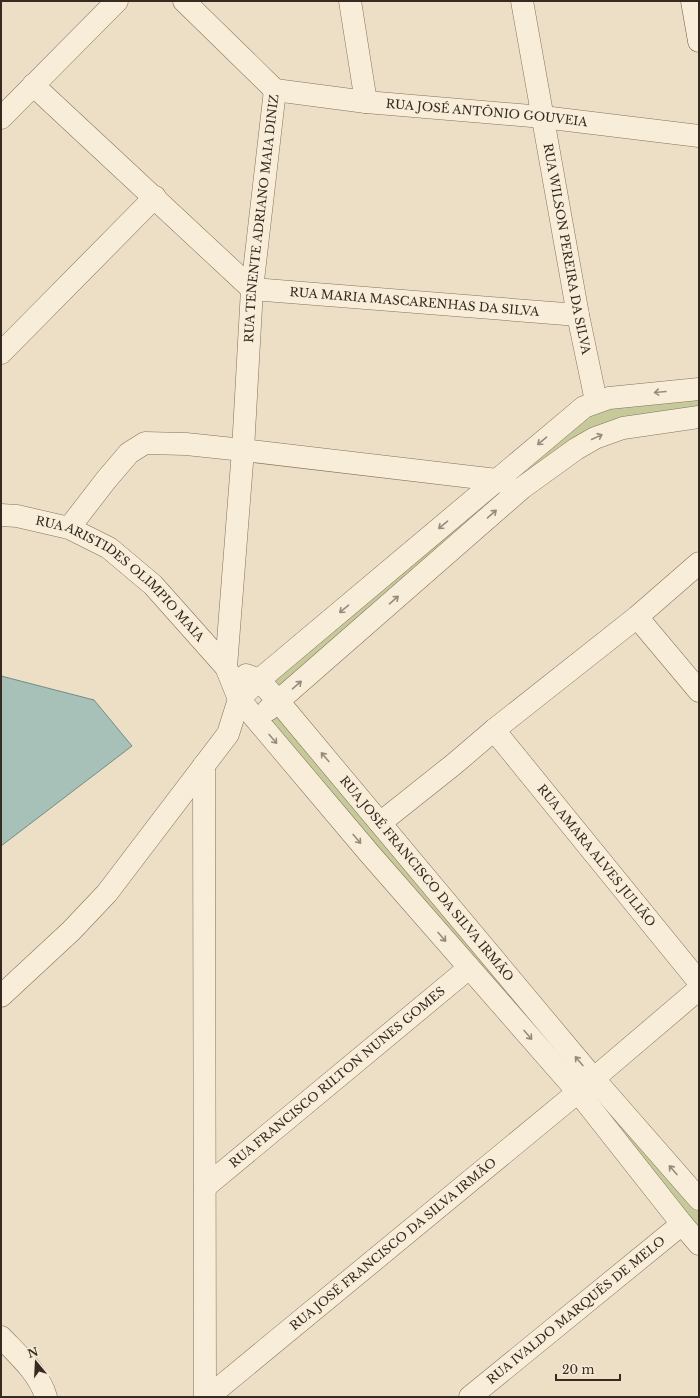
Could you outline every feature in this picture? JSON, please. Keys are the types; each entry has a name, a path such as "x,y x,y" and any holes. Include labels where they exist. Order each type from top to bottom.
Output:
{"street":[{"path":"1,118 117,1"},
{"name":"RUA TENENTE ADRIANO MAIA DINIZ","path":"184,1 275,90 252,289 243,450 226,667"},
{"path":"350,1 366,102"},
{"name":"RUA WILSON PEREIRA DA SILVA","path":"522,1 578,315 596,401"},
{"path":"692,1 699,41"},
{"path":"33,85 155,197 252,289"},
{"name":"RUA JOSÉ ANTÔNIO GOUVEIA","path":"275,90 366,102 543,117 699,136"},
{"path":"1,353 155,197"},
{"name":"RUA MARIA MASCARENHAS DA SILVA","path":"252,289 578,315"},
{"path":"1,996 71,931 108,893 228,734 239,699 259,680 584,407 596,401 609,398 699,389"},
{"path":"228,734 256,720 522,488 576,449 611,431 699,417"},
{"path":"69,528 106,480 129,454 145,443 186,444 497,480 522,488"},
{"name":"RUA ARISTIDES OLIMPIO MAIA","path":"1,514 17,516 69,528 109,548 153,585 226,667"},
{"path":"380,824 453,766 494,730 637,617 699,563"},
{"path":"637,617 699,691"},
{"path":"226,667 259,680"},
{"name":"RUA JOSÉ FRANCISCO DA SILVA IRMÃO","path":"226,667 239,699 369,853 469,968 699,1199"},
{"name":"RUA JOSÉ FRANCISCO DA SILVA IRMÃO","path":"259,680 380,824 586,1085 682,1224 699,1244"},
{"name":"RUA AMARA ALVES JULIÃO","path":"494,730 699,982"},
{"path":"204,765 205,1397"},
{"name":"RUA FRANCISCO RILTON NUNES GOMES","path":"205,1187 469,968"},
{"name":"RUA JOSÉ FRANCISCO DA SILVA IRMÃO","path":"208,1397 586,1085 699,989"},
{"name":"RUA IVALDO MARQUÊS DE MELO","path":"470,1397 682,1224"},
{"path":"1,1337 30,1368 43,1389 46,1397"}],"green space":[{"path":"699,393 699,412 617,424 280,694 267,681 584,413"},
{"path":"278,706 699,1205 699,1230 261,721"}],"water":[{"path":"1,676 94,700 132,746 1,846"}]}
